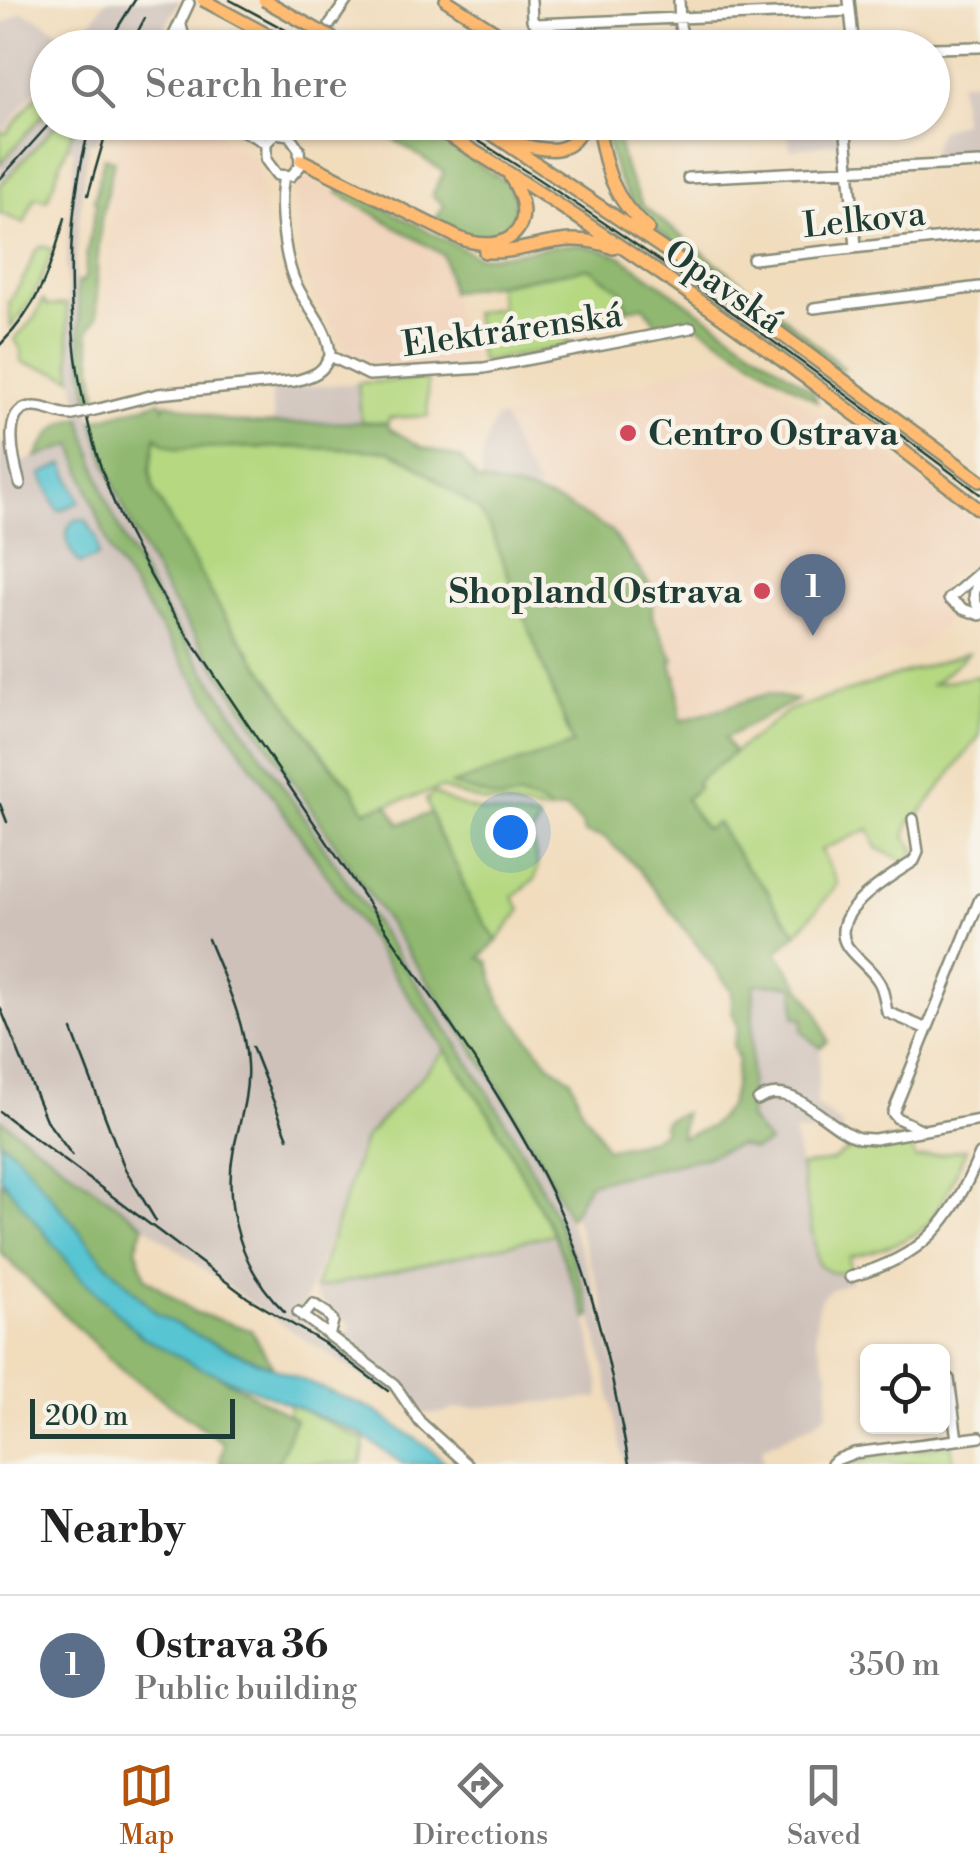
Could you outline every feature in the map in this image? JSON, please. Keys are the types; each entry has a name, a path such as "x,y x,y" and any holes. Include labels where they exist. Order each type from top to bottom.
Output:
{"main road":[{"path":"264,0 318,30"},
{"path":"446,0 493,30"},
{"path":"199,4 254,30"},
{"name":"Opavská","path":"456,140 636,257 855,414 979,509"},
{"name":"Opavská","path":"503,140 689,266 980,480"},
{"path":"507,140 557,150 576,140"},
{"path":"601,140 607,172 620,199 689,266"},
{"path":"301,160 469,242 490,245 506,241 518,230 523,211 520,194 504,169"},
{"path":"419,219 453,242 480,251 499,252 582,238 636,257"}],"street":[{"path":"330,24 347,0"},
{"path":"531,0 532,20 536,24 849,6"},
{"path":"679,0 681,30"},
{"path":"176,30 199,4"},
{"path":"180,22 182,30"},
{"path":"950,48 980,47"},
{"path":"260,140 266,143"},
{"path":"269,140 265,154 269,165 274,173 284,176 296,172 301,160 294,140"},
{"path":"846,140 856,247"},
{"path":"688,178 980,163"},
{"path":"20,484 8,428 22,408 32,406 73,415 158,394 296,380 314,376 325,368 330,346 295,283 288,258 284,176"},
{"name":"Lelkova","path":"753,258 980,234"},
{"path":"814,308 980,287"},
{"name":"Elektrárenská","path":"330,356 369,375 484,368 691,328"},
{"path":"980,576 950,599 962,609 980,612"},
{"path":"980,576 974,595 980,612"},
{"path":"913,819 918,852 914,860 858,900 844,928 845,943 880,982 887,1012 927,1029"},
{"path":"923,1130 893,1113 980,899"},
{"path":"758,1100 764,1096 787,1096 860,1138 875,1139 980,1120"},
{"path":"850,1277 890,1264 932,1235 951,1212 980,1154"},
{"path":"328,1336 334,1321 312,1304 300,1315 328,1336 394,1384 420,1422 467,1464"},
{"path":"950,1386 958,1440"},
{"path":"832,1464 854,1453 980,1437"}],"shaded area":[{"path":"106,0 180,0 164,30 86,30"},
{"path":"22,12 56,30 30,30 30,97 4,131 0,128 0,26"},
{"path":"980,80 980,154 929,158 936,140 950,140 950,127 962,122 959,82"},
{"path":"30,130 30,140 42,140 0,186 0,164"},
{"path":"69,140 98,140 90,142 78,230 75,282 82,358 91,415 117,495 139,545 175,606 529,1138 557,1190 589,1271 626,1415 602,1298 573,1213 588,1183 702,1158 739,1144 754,1150 768,1143 749,1119 754,983 795,988 810,1036 821,1047 816,1105 843,1126 840,1133 794,1132 818,1264 832,1275 850,1271 851,1282 830,1290 821,1298 817,1311 816,1336 829,1375 827,1413 813,1424 762,1448 763,1464 624,1464 587,1301 533,1168 488,1092 165,612 129,550 106,499 89,446 71,360 66,269 74,150 66,148"},
{"path":"120,140 228,140 254,157 276,265 258,290 231,306 218,308 110,312 105,307 114,160"},
{"path":"789,140 844,140 844,142 790,150"},
{"path":"301,179 329,187 443,255 458,326 475,364 394,369 350,354 314,297 301,254 296,191"},
{"path":"731,356 817,411 823,419 832,414 980,526 980,557 966,568 943,574 938,590 953,609 950,620 913,653 896,651 852,673 681,721 671,661 674,659 652,588 563,504 530,492 539,487 521,460 503,418"},
{"path":"358,383 361,421 274,424 271,389"},
{"path":"496,418 503,418 521,460 539,488 530,492 482,482 486,441"},
{"path":"0,440 18,463 73,445 111,553 446,1050 364,1139 304,1304 295,1315 384,1382 391,1389 388,1393 250,1303 0,1119"},
{"path":"554,1234 587,1319 599,1398 421,1413 401,1382 362,1354 357,1343 350,1346 345,1341 351,1324 316,1297 315,1289"}],"green space":[{"path":"30,104 30,130 0,164 0,131 6,134"},
{"path":"42,140 70,140 47,200 35,197 24,223 0,215 0,186"},
{"path":"395,140 441,140 506,182 515,198 514,216 500,233 468,239 436,219 444,205 432,195 444,172"},
{"path":"607,140 618,140 625,169 643,206 844,368 841,371 651,225 618,178"},
{"path":"104,157 114,160 101,220 97,318 88,331 98,404 90,406 77,282 85,277"},
{"path":"342,186 476,256 581,245 620,256 813,391 817,401 691,321 659,328 644,306 627,309 622,291 589,268 451,292 443,255 337,192"},
{"path":"43,246 52,250 45,271 31,300 11,327 9,303 36,250"},
{"path":"589,268 622,291 627,309 575,319 566,347 481,362 473,313 501,307 496,285"},
{"path":"43,300 48,306 66,304 72,378 21,362 21,350 15,339 35,317"},
{"path":"427,379 428,416 389,418 388,423 361,421 358,383"},
{"path":"161,401 164,408 166,403 235,422 388,423 389,428 422,447 461,458 477,480 563,504 610,530 652,588 652,616 674,660 671,661 681,721 767,694 797,700 725,738 734,753 696,782 698,788 685,799 705,829 717,823 797,933 777,952 818,1013 828,1042 821,1047 802,1031 803,1018 795,1017 795,988 754,984 749,1119 769,1143 754,1150 739,1145 702,1158 589,1183 569,1218 543,1163 498,1086 175,606 128,516 93,421","holes":["156,436 176,449 290,447 389,451 410,461 479,510 491,530 573,744 451,785 502,800 519,797 550,811 566,809 582,824 584,833 604,837 638,868 732,991 732,1011 738,1027 733,1046 738,1059 734,1088 729,1106 710,1127 681,1138 684,1113 666,1120 664,1131 652,1139 606,1149 582,1110 571,1079 549,1064 500,1002 488,961 480,958 497,941 470,901 431,813 400,824 387,804 365,811 352,787 324,756 225,617 154,491 150,470"]},
{"path":"81,418 106,499 129,550 165,612 449,1033 532,1168 575,1264 591,1315 587,1319 554,1234 491,1117 111,553 73,445 36,457 54,431"},
{"path":"156,435 176,449 290,447 389,451 410,461 479,510 491,530 573,744 453,785 502,800 519,797 550,811 481,801 441,788 365,812 352,787 324,756 225,617 170,523 154,491 150,471"},
{"path":"970,652 933,684 980,676 980,735 916,819 910,821 905,837 915,849 911,859 906,862 877,848 869,829 821,850 838,884 797,933 717,823 706,830 685,799 698,788 696,782 789,710"},
{"path":"434,793 471,809 538,819 531,835 538,865 535,879 513,897 521,910 497,941 470,901 438,833 426,800"},
{"path":"446,1050 491,1117 554,1234 315,1289 364,1139"},
{"path":"0,1119 144,1225 136,1248 146,1278 194,1312 251,1330 273,1367 204,1339 157,1314 102,1259 16,1153 0,1140"},
{"path":"909,1137 915,1159 966,1149 935,1214 924,1228 908,1238 849,1257 850,1271 826,1270 818,1264 800,1166 832,1161 849,1150"},
{"path":"0,1182 22,1197 186,1357 295,1419 278,1464 220,1464 224,1443 120,1369 0,1252"},
{"path":"290,1404 365,1441 361,1464 278,1464 295,1420 288,1415"},
{"path":"951,1444 954,1464 847,1464 859,1459"}],"water":[{"path":"64,464 80,502 58,511 41,474"},
{"path":"76,519 86,520 97,539 98,556 80,564 69,547 67,535"},
{"path":"0,1141 16,1153 102,1259 157,1314 204,1339 372,1409 446,1464 403,1464 359,1433 192,1364 141,1336 81,1278 0,1177"}],"tram line":[{"path":"230,0 286,30"},
{"path":"477,140 652,255 980,494"}],"railway":[{"path":"116,30 135,0"},
{"path":"139,30 145,18"},
{"path":"0,179 35,140"},
{"path":"87,140 74,214 72,309 84,403 110,493 137,552 170,609 464,1044 529,1149 565,1222 586,1281 611,1372 629,1464"},
{"path":"88,195 104,140"},
{"path":"0,345 42,286 65,218"},
{"path":"0,804 7,822"},
{"path":"208,939 238,1016 247,1064 231,1170 234,1215 247,1258 270,1296 285,1312"},
{"path":"0,1007 46,1120 72,1155"},
{"path":"72,1030 125,1169 156,1221"},
{"path":"252,1047 288,1138"},
{"path":"0,1112 248,1298 324,1343 388,1391"}],"place":[{"name":"Centro Ostrava","path":"628,433"},
{"name":"Shopland Ostrava","path":"762,591"},
{"name":"Ostrava 36","path":"813,636"}]}
